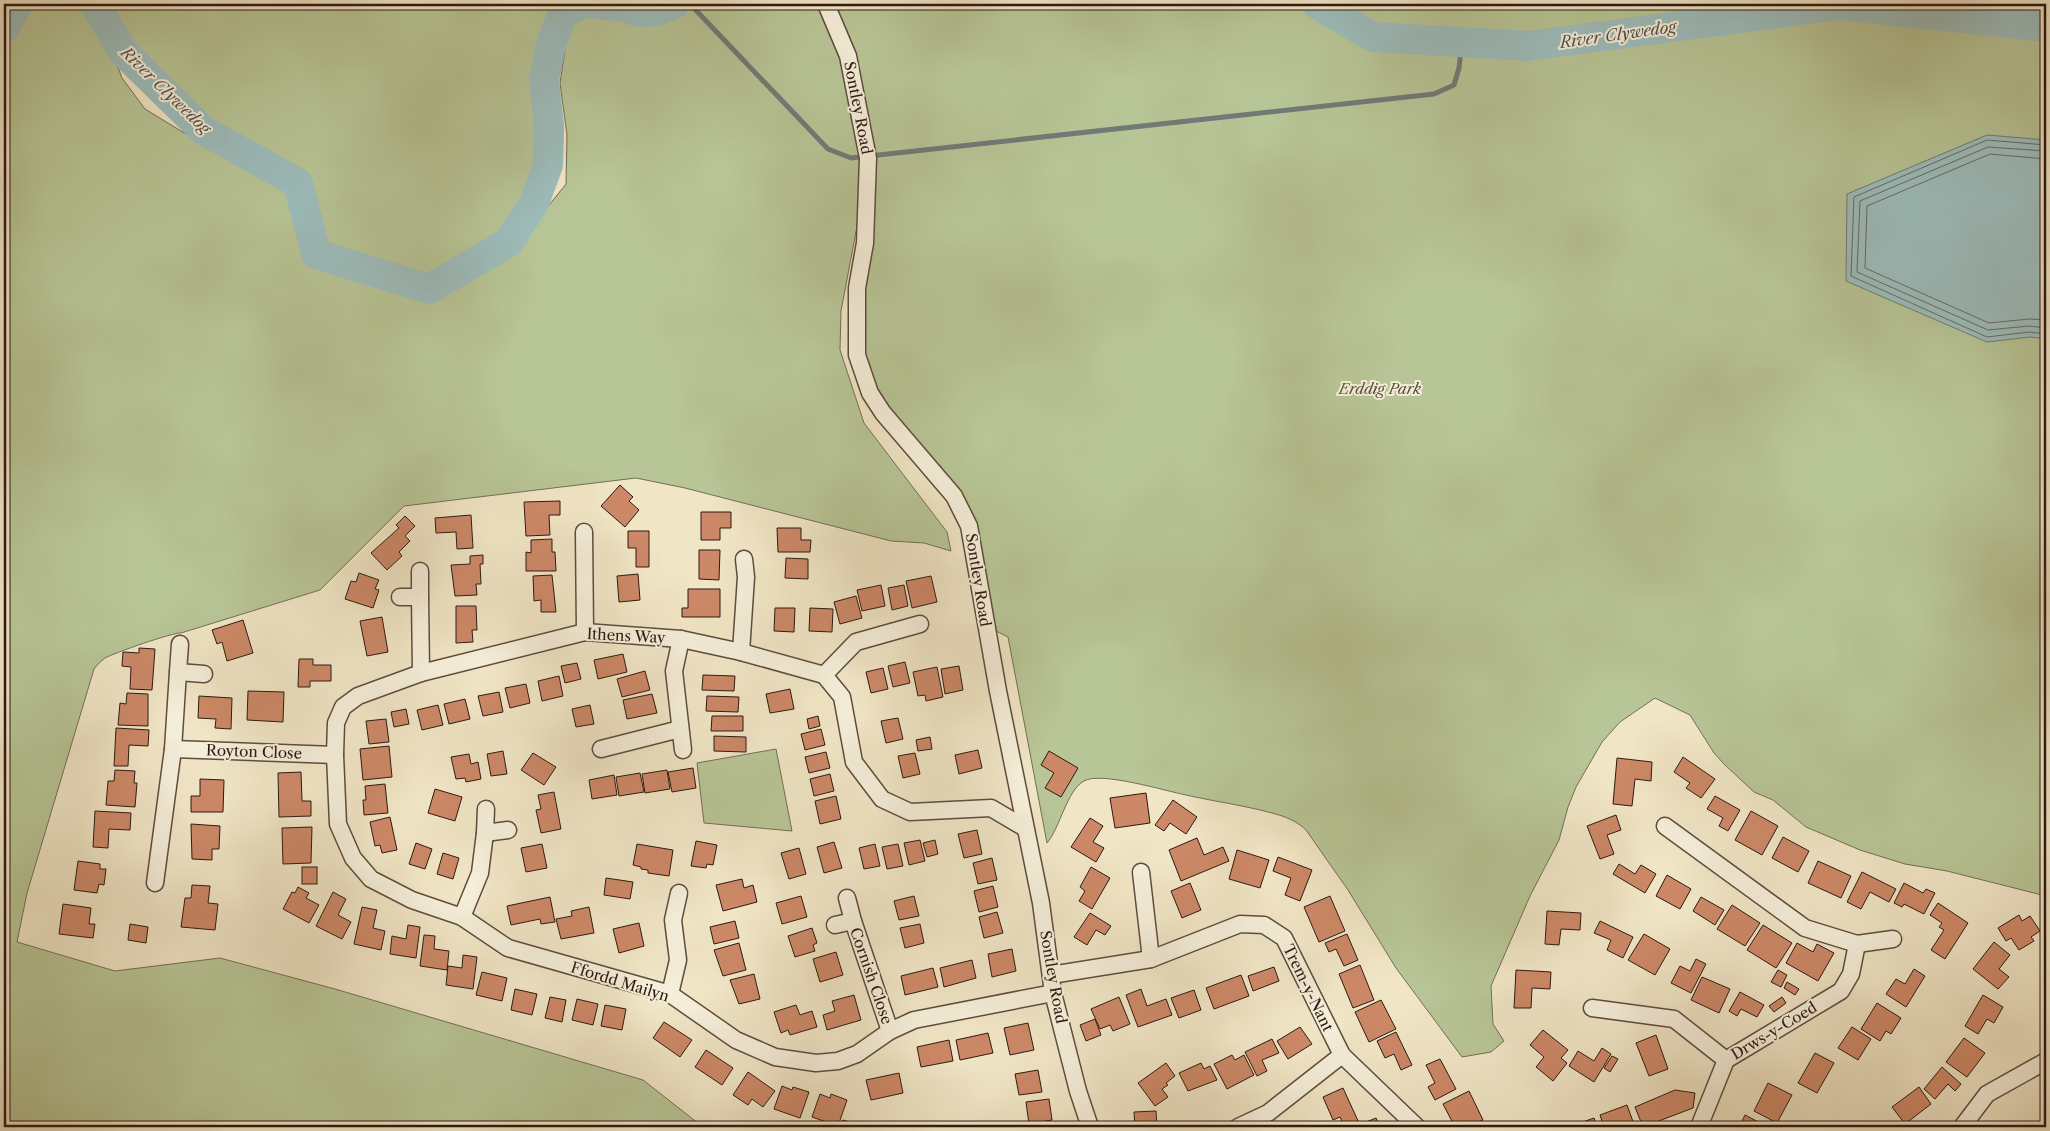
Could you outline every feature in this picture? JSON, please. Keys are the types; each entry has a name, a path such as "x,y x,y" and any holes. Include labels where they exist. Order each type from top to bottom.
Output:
{"street":[{"name":"Sontley Road","path":"826,4 848,56 867,154 865,244 856,288 857,355 870,393 883,412 954,496 969,526 994,672 1041,904 1053,993 1078,1091 1090,1127"},
{"path":"584,532 585,632"},
{"path":"741,652 746,577 744,559"},
{"path":"420,571 421,674"},
{"path":"400,597 420,597"},
{"path":"920,624 856,642 824,675 842,697 854,762 882,799 910,812 991,808 1025,828"},
{"name":"Ithens Way","path":"412,900 370,879 353,858 338,824 334,755 336,723 343,707 358,696 421,674 585,632 681,639 741,652 824,675"},
{"path":"681,639 674,671 683,750"},
{"path":"155,883 173,749 180,644"},
{"path":"178,672 204,674"},
{"path":"600,749 680,729"},
{"name":"Royton Close","path":"173,749 334,755"},
{"path":"462,917 480,873 486,833 486,809"},
{"path":"1665,826 1805,928 1857,944 1893,939"},
{"path":"486,833 508,830"},
{"path":"1142,872 1151,959"},
{"path":"670,994 678,960 673,920 679,893"},
{"name":"Cornish Close","path":"847,898 890,1031"},
{"name":"Ffordd Mailyn","path":"412,900 462,917 508,948 670,994 736,1040 775,1056 796,1062 816,1064 838,1061 857,1054 890,1031 914,1020 1053,993"},
{"name":"Cornish Close","path":"835,925 853,921"},
{"name":"Trem-y-Nant","path":"1051,975 1151,959 1240,924 1264,925 1284,938 1342,1056 1417,1127"},
{"name":"Drws-y-Coed","path":"1698,1127 1726,1060 1841,991 1851,974 1857,944"},
{"path":"1592,1008 1674,1019 1726,1060"},
{"path":"1238,1127 1268,1113 1342,1056"},
{"path":"1962,1127 1987,1094 2046,1061"}],"green space":[{"path":"29,4 87,4 105,33 122,78 145,109 186,134 177,112 134,53 110,4 820,4 841,52 860,146 858,221 841,311 840,350 864,423 947,532 951,551 924,543 891,541 685,488 636,478 404,506 320,590 144,643 105,658 96,666 27,893 17,942 115,971 220,958 335,989 643,1080 703,1127 4,1127 4,43","holes":["565,50 560,83 567,135 566,184 545,210 534,171 539,142 540,100 537,82"]},
{"name":"Erddig Park","path":"826,4 2046,4 2046,896 1947,871 1905,864 1860,850 1806,827 1773,800 1754,792 1724,764 1714,753 1690,715 1655,698 1620,722 1602,742 1576,787 1568,807 1559,840 1530,896 1491,986 1493,1024 1504,1041 1491,1052 1462,1057 1396,968 1348,890 1306,830 1294,821 1256,809 1134,783 1104,778 1092,779 1084,781 1073,792 1047,843 1008,637 986,626 969,526 883,413 857,355 868,158"},
{"path":"776,749 792,831 704,823 697,763"}],"water":[{"path":"1987,135 2046,140 2046,339 2030,337 1987,342 1846,281 1847,194"}],"building":[{"path":"620,485 633,497 629,501 639,510 625,527 601,506"},
{"path":"560,501 560,515 549,515 550,535 526,536 524,502"},
{"path":"701,512 731,512 731,528 720,528 720,540 701,540"},
{"path":"471,515 473,548 457,549 456,532 436,533 435,518"},
{"path":"405,516 415,526 405,536 410,541 399,552 402,556 387,570 371,553 399,528 396,525"},
{"path":"777,528 801,528 801,540 811,540 810,552 778,552"},
{"path":"628,531 649,531 649,567 636,567 636,548 628,548"},
{"path":"552,539 552,552 555,552 556,571 526,571 526,552 531,553 531,540"},
{"path":"699,550 720,550 719,580 699,579"},
{"path":"483,555 483,564 480,564 481,584 476,584 477,595 455,596 451,565 470,564 470,556"},
{"path":"786,558 808,559 808,579 785,578"},
{"path":"359,573 379,580 375,589 379,590 373,608 345,599 351,581 356,582"},
{"path":"638,574 640,600 619,602 617,576"},
{"path":"552,575 556,612 541,612 541,600 534,601 533,576"},
{"path":"931,576 937,602 912,608 906,581"},
{"path":"881,585 885,606 862,611 857,590"},
{"path":"904,585 908,606 892,610 888,588"},
{"path":"688,589 720,589 720,617 682,617 682,608 688,608"},
{"path":"856,596 862,618 840,624 834,602"},
{"path":"456,606 476,606 477,630 472,630 473,642 456,643"},
{"path":"775,608 795,608 794,632 774,631"},
{"path":"810,608 833,609 832,632 809,631"},
{"path":"382,617 388,652 367,656 360,621"},
{"path":"243,620 253,653 227,661 222,642 217,644 212,630"},
{"path":"139,648 155,649 152,690 130,689 131,667 122,666 123,652 139,653"},
{"path":"623,654 627,672 598,679 594,660"},
{"path":"299,659 313,659 313,665 331,665 331,681 310,681 310,687 298,687"},
{"path":"905,662 910,683 893,687 888,666"},
{"path":"577,663 581,679 565,683 561,666"},
{"path":"959,666 963,690 945,694 941,669"},
{"path":"937,667 943,697 926,701 925,695 918,696 913,672"},
{"path":"883,668 888,689 871,693 866,672"},
{"path":"645,671 650,690 622,697 617,679"},
{"path":"703,675 735,676 734,691 702,690"},
{"path":"559,676 563,696 542,701 538,681"},
{"path":"526,684 530,703 510,708 505,688"},
{"path":"790,689 794,709 770,713 766,694"},
{"path":"248,691 284,692 283,722 247,720"},
{"path":"499,692 503,712 483,716 478,696"},
{"path":"127,693 148,694 148,726 118,725 120,703 126,704"},
{"path":"652,694 657,713 627,719 623,700"},
{"path":"199,696 232,698 231,729 215,728 216,719 198,718"},
{"path":"707,696 739,697 738,712 706,711"},
{"path":"465,699 470,719 449,724 444,704"},
{"path":"438,705 443,725 422,730 417,710"},
{"path":"590,705 594,724 576,727 572,709"},
{"path":"406,709 409,724 394,727 391,712"},
{"path":"712,716 743,716 743,731 711,731"},
{"path":"818,716 820,726 809,729 807,719"},
{"path":"898,718 903,739 886,743 881,721"},
{"path":"386,719 389,742 369,744 366,721"},
{"path":"116,728 149,730 148,746 129,745 128,766 114,766"},
{"path":"821,729 825,745 805,750 801,734"},
{"path":"714,736 746,737 746,752 714,751"},
{"path":"930,737 932,749 918,751 916,740"},
{"path":"389,746 392,777 363,780 360,749"},
{"path":"978,750 982,768 959,774 955,755"},
{"path":"503,751 507,774 491,776 487,754"},
{"path":"1049,751 1078,768 1061,797 1045,788 1054,773 1041,765"},
{"path":"826,752 830,768 809,773 805,757"},
{"path":"533,753 556,767 544,785 521,770"},
{"path":"915,753 920,774 903,778 898,756"},
{"path":"469,754 471,764 478,762 481,779 466,782 465,778 456,779 451,757"},
{"path":"1683,757 1715,779 1701,798 1686,788 1690,783 1674,772"},
{"path":"1617,758 1652,762 1651,781 1635,779 1632,806 1613,804"},
{"path":"693,768 696,788 672,792 668,772"},
{"path":"115,770 135,771 134,783 137,783 135,807 106,805 108,781 114,781"},
{"path":"667,770 670,789 645,793 642,774"},
{"path":"301,772 302,801 311,801 311,816 279,817 278,773"},
{"path":"640,773 644,792 619,796 616,777"},
{"path":"830,774 834,791 814,796 810,779"},
{"path":"614,775 617,795 592,799 589,780"},
{"path":"200,779 224,780 223,812 191,812 191,796 200,796"},
{"path":"385,784 388,813 364,815 363,800 366,800 365,786"},
{"path":"435,789 462,797 455,821 428,813"},
{"path":"554,792 561,829 541,833 536,810 541,809 538,795"},
{"path":"1146,793 1150,823 1115,828 1110,798"},
{"path":"836,796 841,819 820,824 815,801"},
{"path":"1715,796 1740,810 1728,831 1719,826 1723,818 1707,809"},
{"path":"1173,800 1197,817 1186,834 1170,823 1164,831 1155,825"},
{"path":"95,811 131,813 130,830 109,829 108,848 93,847"},
{"path":"1751,811 1778,826 1762,855 1735,840"},
{"path":"1616,815 1621,830 1607,835 1614,854 1600,859 1587,826"},
{"path":"390,817 397,850 382,853 380,845 375,846 370,822"},
{"path":"1090,818 1103,826 1093,842 1104,848 1096,862 1071,847"},
{"path":"191,824 220,826 219,849 212,849 212,860 192,859"},
{"path":"312,827 311,863 283,864 282,828"},
{"path":"977,830 982,854 964,858 958,834"},
{"path":"1783,837 1809,851 1798,872 1772,858"},
{"path":"1197,838 1204,855 1223,847 1229,861 1181,881 1169,850"},
{"path":"920,840 925,861 909,865 904,843"},
{"path":"935,840 938,854 927,857 923,843"},
{"path":"696,841 717,845 713,865 707,864 706,868 691,866"},
{"path":"834,842 842,868 824,873 817,847"},
{"path":"416,843 432,849 425,869 409,864"},
{"path":"542,844 547,868 526,872 521,848"},
{"path":"637,844 673,850 669,876 648,873 648,870 633,865"},
{"path":"875,844 880,866 864,869 859,848"},
{"path":"898,844 903,866 887,869 882,847"},
{"path":"799,848 806,874 789,879 781,853"},
{"path":"1237,850 1269,860 1260,888 1229,879"},
{"path":"443,853 459,858 453,879 437,874"},
{"path":"1278,857 1312,870 1300,901 1285,895 1291,878 1273,871"},
{"path":"992,858 997,880 978,884 973,863"},
{"path":"78,861 100,864 100,869 106,869 104,885 99,884 97,893 74,890"},
{"path":"1818,861 1851,876 1841,898 1808,883"},
{"path":"1619,864 1635,874 1641,865 1656,874 1645,893 1613,874"},
{"path":"302,867 317,867 317,884 302,884"},
{"path":"1091,867 1110,878 1092,909 1079,901 1085,891 1080,887"},
{"path":"1862,872 1896,889 1889,902 1870,892 1861,909 1847,902"},
{"path":"1667,875 1691,889 1680,909 1656,896"},
{"path":"606,878 633,882 630,899 604,895"},
{"path":"742,879 744,888 753,885 757,902 723,911 716,885"},
{"path":"1190,883 1201,910 1182,918 1171,891"},
{"path":"1904,883 1923,893 1926,889 1935,893 1924,914 1904,904 1902,907 1894,903"},
{"path":"192,885 210,886 208,903 218,904 215,930 181,927 185,898 191,898"},
{"path":"993,886 998,907 979,912 974,891"},
{"path":"298,887 309,893 306,898 319,905 309,923 283,909 292,892 295,893"},
{"path":"333,892 346,899 338,915 351,922 342,939 316,926"},
{"path":"801,896 807,917 782,924 776,903"},
{"path":"914,896 919,916 899,920 894,901"},
{"path":"1330,896 1345,931 1319,942 1304,907"},
{"path":"550,897 555,922 541,924 540,919 511,925 507,906"},
{"path":"1701,897 1724,910 1715,925 1693,911"},
{"path":"1938,903 1968,923 1945,959 1931,950 1944,930 1939,927 1942,923 1930,915"},
{"path":"63,904 91,908 89,924 95,924 93,938 59,934"},
{"path":"1732,905 1760,923 1745,946 1717,929"},
{"path":"362,907 377,910 373,928 385,931 381,950 354,944"},
{"path":"589,907 594,933 561,939 556,919 572,916 571,911"},
{"path":"1547,911 1581,913 1580,930 1561,929 1559,945 1545,944"},
{"path":"997,912 1003,933 984,938 979,917"},
{"path":"1090,913 1111,926 1105,935 1096,930 1087,945 1074,937"},
{"path":"2019,915 2022,921 2030,916 2040,931 2031,937 2034,941 2019,950 2011,938 2006,941 1998,928"},
{"path":"735,921 739,938 714,944 710,927"},
{"path":"1600,921 1633,937 1623,958 1607,950 1611,940 1594,933"},
{"path":"639,923 644,946 619,953 613,929"},
{"path":"130,924 148,927 146,943 128,940"},
{"path":"920,924 924,943 905,948 900,928"},
{"path":"408,925 420,927 416,958 390,954 392,936 406,939"},
{"path":"1763,925 1792,943 1776,968 1747,950"},
{"path":"812,928 817,943 813,945 815,951 795,957 788,936"},
{"path":"1347,934 1358,960 1344,966 1336,949 1329,952 1325,943"},
{"path":"1644,934 1670,949 1655,975 1628,960"},
{"path":"424,935 435,936 434,949 449,951 447,970 420,966"},
{"path":"1994,942 2010,955 1999,969 2009,977 1998,989 1973,969"},
{"path":"739,943 746,970 723,976 714,950"},
{"path":"1797,943 1813,952 1817,944 1834,953 1818,981 1786,963"},
{"path":"1012,949 1016,971 992,977 988,954"},
{"path":"836,952 843,975 820,982 813,959"},
{"path":"463,955 477,957 473,989 446,985 448,966 462,968"},
{"path":"1696,959 1706,964 1691,993 1671,983 1680,966 1690,971"},
{"path":"972,960 976,978 944,987 940,968"},
{"path":"1360,965 1374,1000 1353,1008 1339,974"},
{"path":"1274,967 1279,981 1253,991 1248,976"},
{"path":"933,968 938,987 905,995 901,976"},
{"path":"1914,969 1925,976 1906,1007 1886,994 1896,979 1905,984"},
{"path":"1516,970 1551,972 1550,989 1532,988 1531,1008 1514,1008"},
{"path":"1778,970 1787,975 1781,987 1771,982"},
{"path":"482,972 507,978 502,1001 476,995"},
{"path":"754,974 760,999 739,1004 730,980"},
{"path":"1241,975 1249,996 1214,1009 1206,988"},
{"path":"1702,977 1730,989 1719,1013 1691,1000"},
{"path":"1787,982 1799,989 1795,995 1784,988"},
{"path":"515,989 537,994 532,1015 511,1010"},
{"path":"1141,989 1147,1006 1166,999 1172,1015 1138,1027 1126,995"},
{"path":"1194,990 1201,1010 1179,1018 1171,998"},
{"path":"1740,992 1764,1005 1757,1017 1741,1009 1737,1016 1729,1011"},
{"path":"854,995 861,1020 827,1030 823,1015 835,1011 832,1001"},
{"path":"1983,995 2003,1007 1994,1023 1987,1019 1978,1034 1965,1026"},
{"path":"550,997 566,1000 562,1022 545,1018"},
{"path":"1119,997 1130,1024 1113,1031 1110,1025 1100,1029 1091,1009"},
{"path":"1782,997 1786,1003 1774,1012 1769,1006"},
{"path":"577,999 598,1004 593,1025 572,1020"},
{"path":"1381,1000 1396,1029 1369,1042 1355,1012"},
{"path":"1877,1003 1901,1018 1891,1034 1886,1031 1880,1041 1861,1029"},
{"path":"605,1005 626,1009 622,1030 601,1026"},
{"path":"796,1005 800,1015 812,1011 817,1027 790,1035 788,1030 781,1033 774,1012"},
{"path":"1095,1019 1101,1035 1086,1041 1080,1025"},
{"path":"664,1022 692,1040 680,1057 653,1038"},
{"path":"1028,1023 1034,1050 1010,1055 1004,1028"},
{"path":"1300,1027 1312,1044 1288,1059 1277,1041"},
{"path":"1852,1027 1871,1039 1858,1060 1838,1048"},
{"path":"1543,1030 1568,1050 1561,1058 1567,1063 1553,1081 1536,1067 1544,1057 1530,1045"},
{"path":"1396,1032 1412,1065 1401,1070 1394,1054 1385,1058 1377,1041"},
{"path":"988,1033 993,1053 960,1060 956,1040"},
{"path":"1656,1035 1668,1069 1649,1076 1636,1043"},
{"path":"1964,1038 1985,1053 1967,1077 1946,1062"},
{"path":"1272,1039 1279,1053 1262,1060 1267,1071 1257,1076 1245,1052"},
{"path":"949,1040 953,1061 921,1067 917,1047"},
{"path":"1602,1048 1611,1054 1594,1082 1569,1066 1578,1051 1594,1061"},
{"path":"706,1050 733,1068 722,1085 695,1067"},
{"path":"1815,1053 1834,1063 1817,1093 1798,1083"},
{"path":"1232,1055 1235,1060 1244,1055 1254,1075 1227,1089 1214,1064"},
{"path":"1612,1056 1618,1059 1610,1072 1604,1068"},
{"path":"1440,1059 1456,1089 1435,1100 1428,1087 1435,1083 1426,1065"},
{"path":"1166,1063 1175,1076 1162,1089 1168,1097 1155,1106 1138,1083"},
{"path":"1201,1063 1204,1069 1210,1066 1217,1080 1188,1091 1179,1073"},
{"path":"1942,1067 1961,1084 1955,1091 1948,1084 1935,1099 1924,1089"},
{"path":"1038,1070 1042,1092 1019,1095 1015,1074"},
{"path":"748,1072 775,1091 763,1107 752,1099 748,1105 733,1095"},
{"path":"899,1073 903,1093 871,1100 866,1080"},
{"path":"1768,1083 1792,1095 1777,1123 1754,1111"},
{"path":"782,1086 792,1090 793,1087 809,1092 800,1118 774,1109"},
{"path":"1919,1087 1931,1104 1905,1124 1892,1107"},
{"path":"1343,1088 1359,1123 1348,1127 1345,1127 1340,1117 1333,1120 1323,1097"},
{"path":"1675,1090 1695,1093 1693,1108 1643,1127 1635,1107"},
{"path":"1469,1091 1483,1120 1468,1127 1455,1127 1443,1104"},
{"path":"820,1094 830,1098 831,1094 847,1100 838,1126 812,1117"},
{"path":"1049,1099 1052,1120 1029,1124 1026,1102"},
{"path":"1627,1105 1635,1127 1624,1127 1622,1123 1604,1127 1600,1115"},
{"path":"1156,1111 1157,1127 1135,1127 1134,1112"},
{"path":"1745,1115 1768,1127 1739,1127"},
{"path":"1376,1118 1380,1127 1354,1127"},
{"path":"1594,1118 1597,1127 1569,1127"},
{"path":"843,1120 856,1124 855,1127 840,1127"},
{"path":"1883,1122 1886,1127 1871,1127"},
{"path":"1059,1124 1060,1127 1037,1127"}],"waterway":[{"name":"River Clywedog","path":"4,29 18,4"},
{"name":"River Clywedog","path":"95,4 123,52 203,130 298,183 316,254 429,289 509,242 534,203 548,165 549,125 544,81 551,45 563,13 583,4"},
{"name":"River Clywedog","path":"597,4 622,6 639,12 654,12 674,4"},
{"path":"690,4 828,149 851,158 1434,94 1454,85 1459,68 1462,42"},
{"name":"River Clywedog","path":"1317,4 1373,37 1528,46 1839,5 2046,27"}]}
